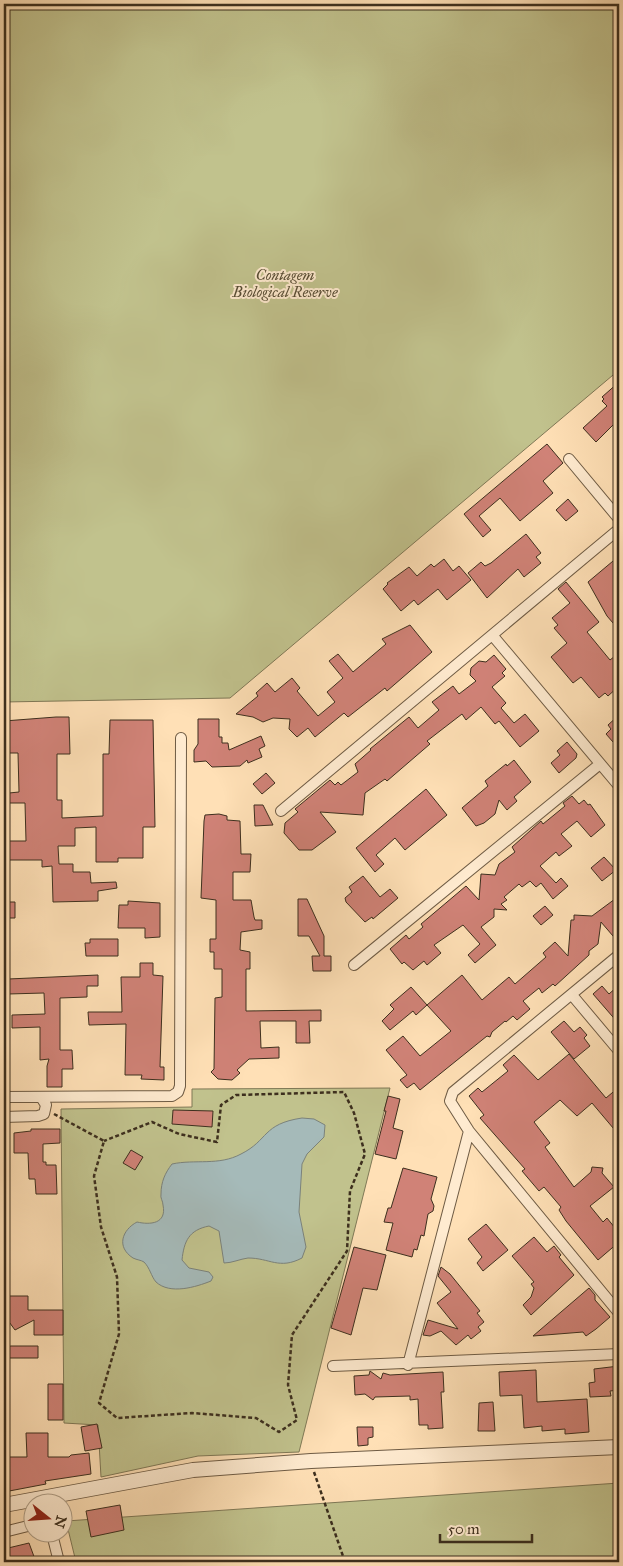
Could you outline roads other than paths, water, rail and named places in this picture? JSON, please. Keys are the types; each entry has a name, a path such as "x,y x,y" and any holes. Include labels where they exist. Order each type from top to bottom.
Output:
{"street":[{"path":"569,459 619,519"},
{"path":"281,811 619,529"},
{"path":"493,636 619,786"},
{"path":"4,1097 172,1096 178,1092 180,1086 181,738"},
{"path":"354,965 600,764"},
{"path":"619,955 453,1092 450,1101 469,1131 619,1313"},
{"path":"572,995 619,1051"},
{"path":"4,1117 38,1116 46,1110 41,1097"},
{"path":"408,1365 469,1131"},
{"path":"333,1366 408,1365 619,1354"},
{"path":"4,1505 193,1470 311,1461 619,1447"},
{"path":"4,1532 22,1528"},
{"path":"54,1544 59,1562"}],"park label":[{"name":"Contagem Biological Reserve","path":"285,284"}]}
